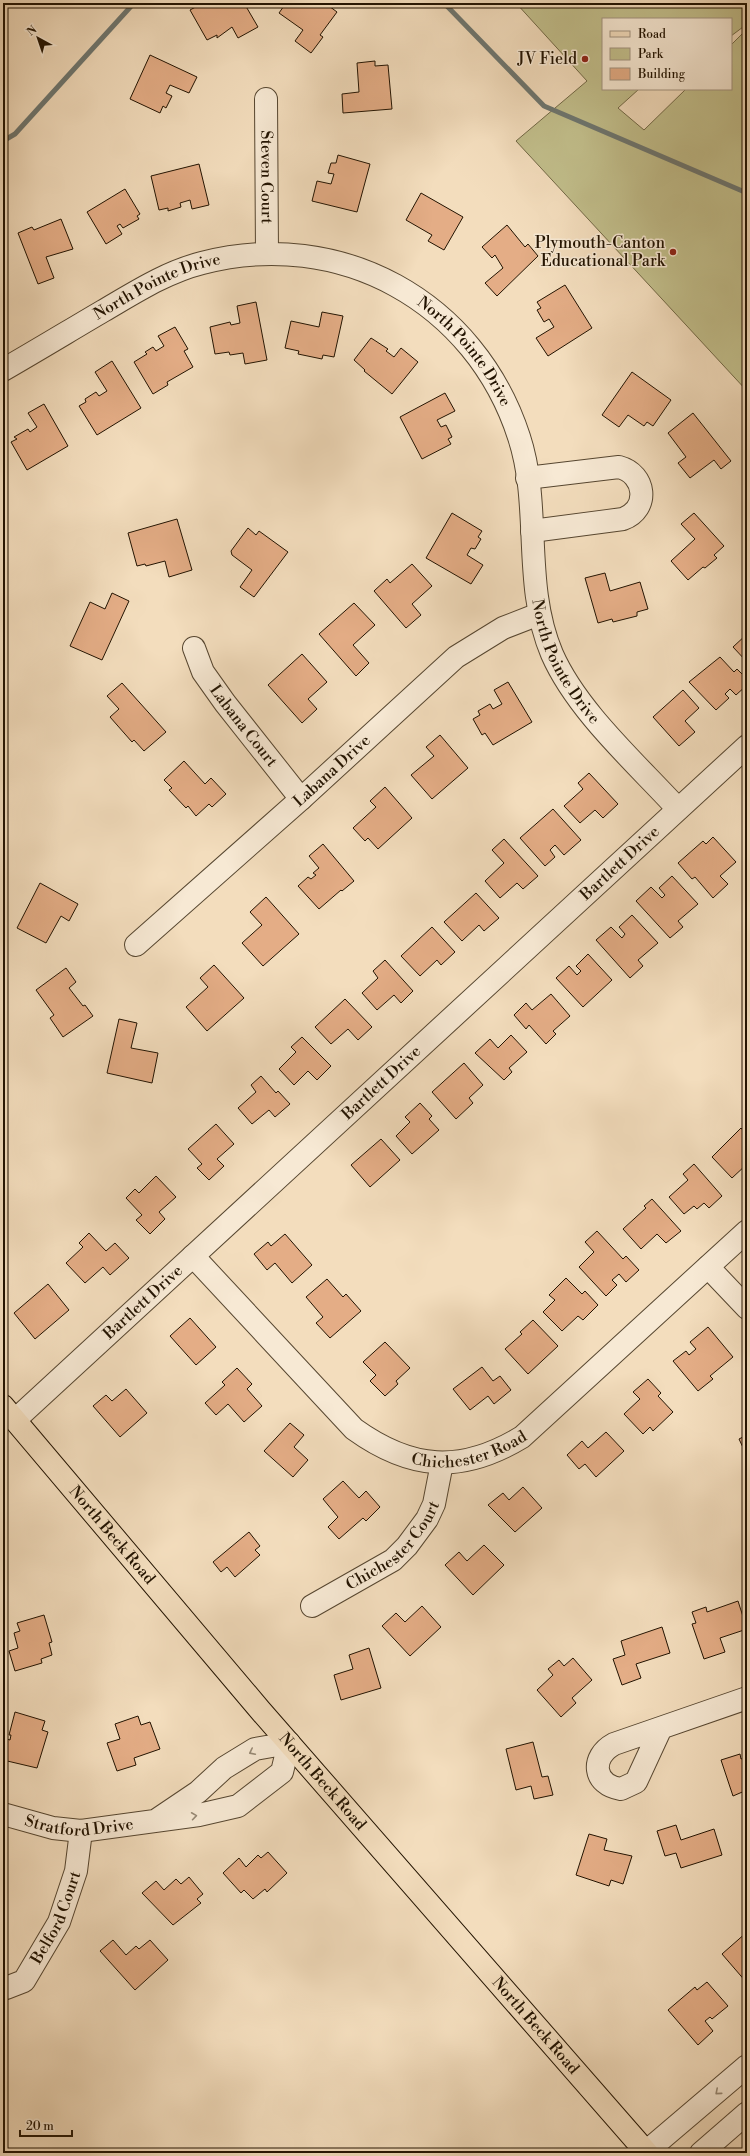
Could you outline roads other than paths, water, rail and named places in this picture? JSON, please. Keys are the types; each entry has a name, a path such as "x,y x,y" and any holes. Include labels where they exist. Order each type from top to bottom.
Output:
{"main road":[{"name":"North Beck Road","path":"9,1413 289,1743 646,2152"}],"street":[{"name":"Steven Court","path":"266,99 267,254"},
{"name":"North Pointe Drive","path":"3,370 145,286 168,275 200,263 237,256 267,254 317,258 360,269 401,288 440,316 471,347 499,388 519,437 527,478 532,531 534,582 539,614 553,655 574,694 586,709 678,809"},
{"path":"527,478 619,467 627,469 634,475 639,482 641,493 639,509 631,516 623,519 532,531"},
{"name":"Labana Drive","path":"136,945 301,799 456,657 502,628 539,614"},
{"name":"Labana Court","path":"194,648 203,672 225,703 301,799"},
{"name":"Bartlett Drive","path":"9,1413 193,1256 747,746"},
{"name":"Chichester Road","path":"193,1256 354,1429 372,1442 398,1455 420,1461 442,1463 463,1461 484,1456 504,1448 522,1438 747,1231"},
{"path":"708,1267 747,1308"},
{"name":"Chichester Court","path":"312,1606 393,1560 407,1546 427,1519 434,1504 442,1463"},
{"path":"661,1728 747,1698"},
{"name":"Stratford Drive","path":"3,1814 53,1828 80,1831 156,1821 199,1815 238,1806 282,1772 289,1743 255,1749 224,1768 198,1792 156,1821"},
{"name":"Belford Court","path":"6,1988 24,1981 59,1922 76,1871 80,1831"},
{"path":"646,2152 747,2066"},
{"path":"701,2153 747,2113"}],"waterway":[{"path":"3,141 15,134 134,3"},
{"path":"444,3 544,106 747,193"}],"place":[{"name":"JV Field","path":"585,59"},
{"name":"Plymouth-Canton Educational Park","path":"673,252"}]}
